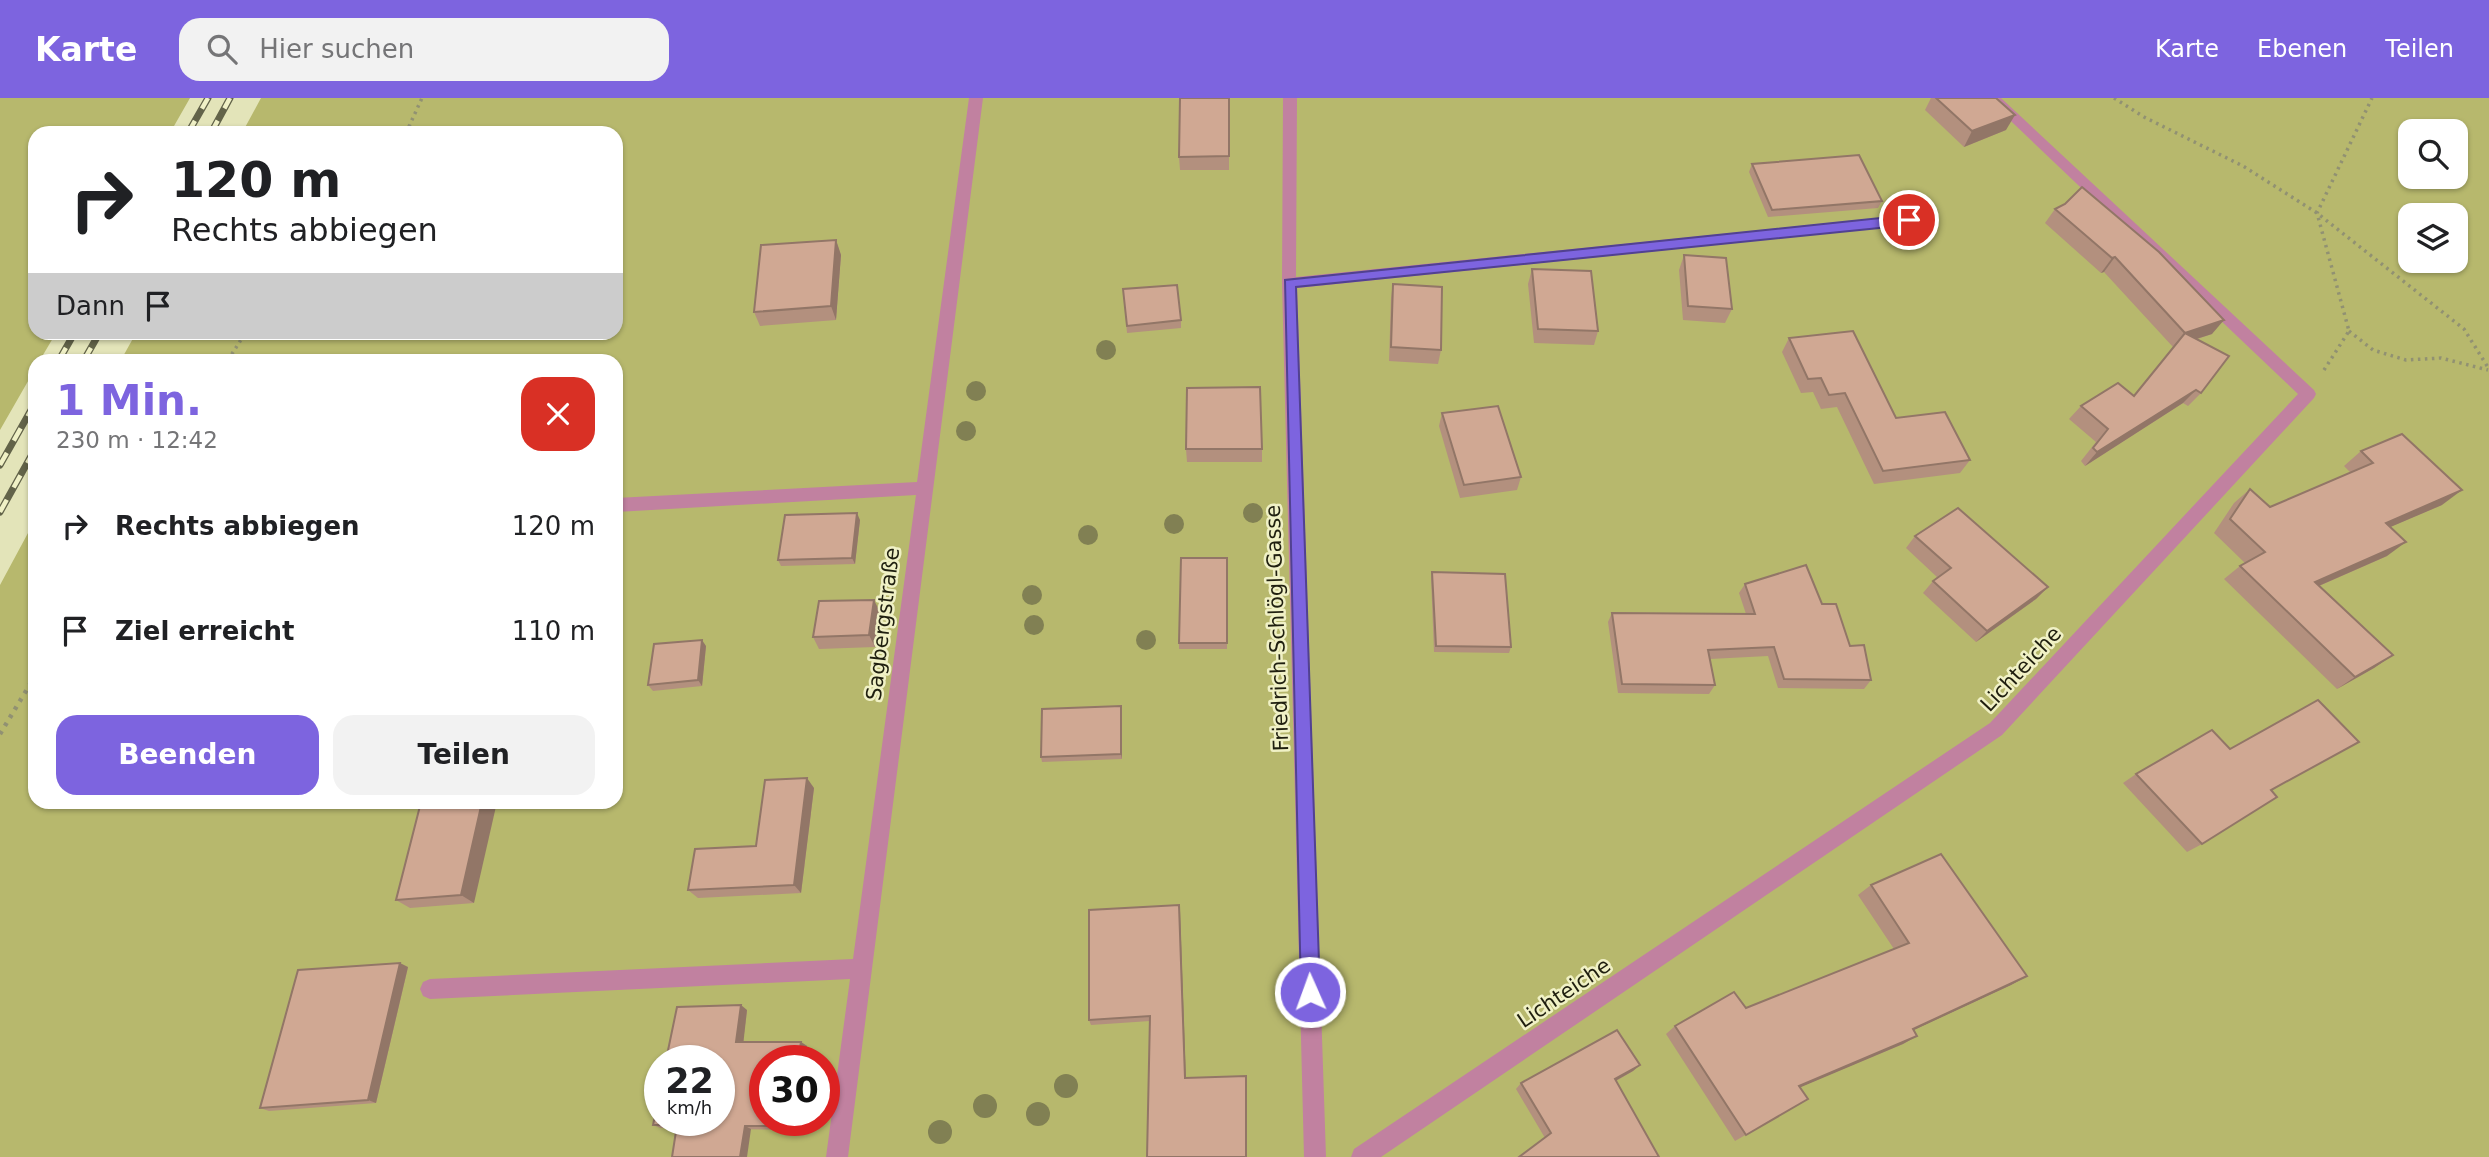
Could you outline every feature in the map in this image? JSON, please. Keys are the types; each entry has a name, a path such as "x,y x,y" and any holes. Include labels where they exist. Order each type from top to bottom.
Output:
{"street":[{"name":"Sagbergstraße","path":"837,1157 976,98"},
{"name":"Friedrich-Schlögl-Gasse","path":"1290,98 1289,283 1315,1157"},
{"path":"1997,100 2308,394"},
{"path":"1289,283 1909,220"},
{"name":"Lichteiche","path":"1362,1157 1996,729 2308,394"},
{"path":"623,505 923,488"},
{"path":"430,989 862,969"}],"path":[{"path":"410,126 422,98"},
{"path":"2113,98 2144,117 2243,166 2317,213 2464,329 2489,370"},
{"path":"2372,98 2317,213 2349,331 2373,350 2406,360 2441,358 2489,370"},
{"path":"2308,394 2349,331"},
{"path":"0,734 28,688"}],"shaded area":[{"path":"0,98 190,98 174,126 28,126 28,340 52,340 44,354 28,354 28,381 0,430"},
{"path":"261,98 2489,98 2489,1157 0,1157 0,585 28,533 28,809 623,809 623,354 124,354 132,340 623,340 623,126 246,126"}],"building":[{"path":"1180,98 1229,98 1229,156 1179,157"},
{"path":"1936,98 1996,98 2015,115 1972,131"},
{"path":"1859,155 1882,201 1772,210 1752,164"},
{"path":"2082,187 2159,252 2224,320 2185,333 2115,257 2112,258 2055,209 2065,204"},
{"path":"836,240 831,306 754,312 761,245"},
{"path":"1684,255 1726,258 1732,309 1688,306"},
{"path":"1532,269 1591,271 1598,331 1538,329"},
{"path":"1393,284 1442,287 1441,350 1391,347"},
{"path":"1177,285 1181,320 1127,326 1123,289"},
{"path":"1853,331 1896,418 1945,412 1970,460 1883,471 1845,393 1829,395 1821,378 1808,379 1789,338"},
{"path":"2185,333 2229,356 2201,393 2196,390 2097,452 2093,448 2108,429 2081,406 2118,383 2134,396"},
{"path":"1260,387 1262,449 1186,449 1187,388"},
{"path":"1498,406 1521,477 1464,485 1442,413"},
{"path":"2402,434 2462,490 2386,523 2406,542 2315,582 2393,655 2355,677 2240,566 2265,552 2230,519 2250,489 2270,507 2373,463 2361,451"},
{"path":"1958,508 2048,587 1987,631 1933,581 1951,568 1915,536"},
{"path":"857,513 852,558 778,560 785,515"},
{"path":"1181,558 1227,558 1227,643 1179,643"},
{"path":"1806,565 1822,604 1836,604 1850,646 1864,645 1871,680 1784,679 1774,647 1708,650 1715,685 1622,684 1612,613 1755,614 1745,584"},
{"path":"1432,572 1505,574 1511,647 1436,646"},
{"path":"874,600 869,635 813,637 819,601"},
{"path":"702,640 698,680 648,685 654,644"},
{"path":"2318,700 2359,742 2271,790 2277,797 2202,844 2136,774 2212,730 2230,749"},
{"path":"1121,706 1121,754 1041,757 1042,709"},
{"path":"807,778 794,885 688,890 695,849 756,846 765,780"},
{"path":"419,809 480,809 461,895 396,900"},
{"path":"1941,854 2027,976 1913,1029 1917,1036 1799,1086 1808,1099 1746,1135 1675,1026 1734,992 1746,1008 1909,943 1871,885"},
{"path":"1179,905 1185,1078 1246,1076 1246,1157 1147,1157 1150,1016 1089,1020 1089,910"},
{"path":"400,963 368,1100 260,1108 298,970"},
{"path":"741,1005 736,1042 801,1042 800,1045 749,1045 749,1126 745,1126 740,1157 672,1157 675,1136 735,1136 735,1045 669,1045 677,1007"},
{"path":"1617,1030 1640,1065 1615,1079 1659,1157 1519,1157 1551,1133 1521,1083"}],"railway":[{"path":"192,126 208,98"},
{"path":"215,126 230,98"},
{"path":"62,354 70,340"},
{"path":"87,354 95,340"},
{"path":"0,465 28,415"},
{"path":"0,512 28,462"}],"route":[{"path":"1310,992 1289,283 1909,220"}]}
